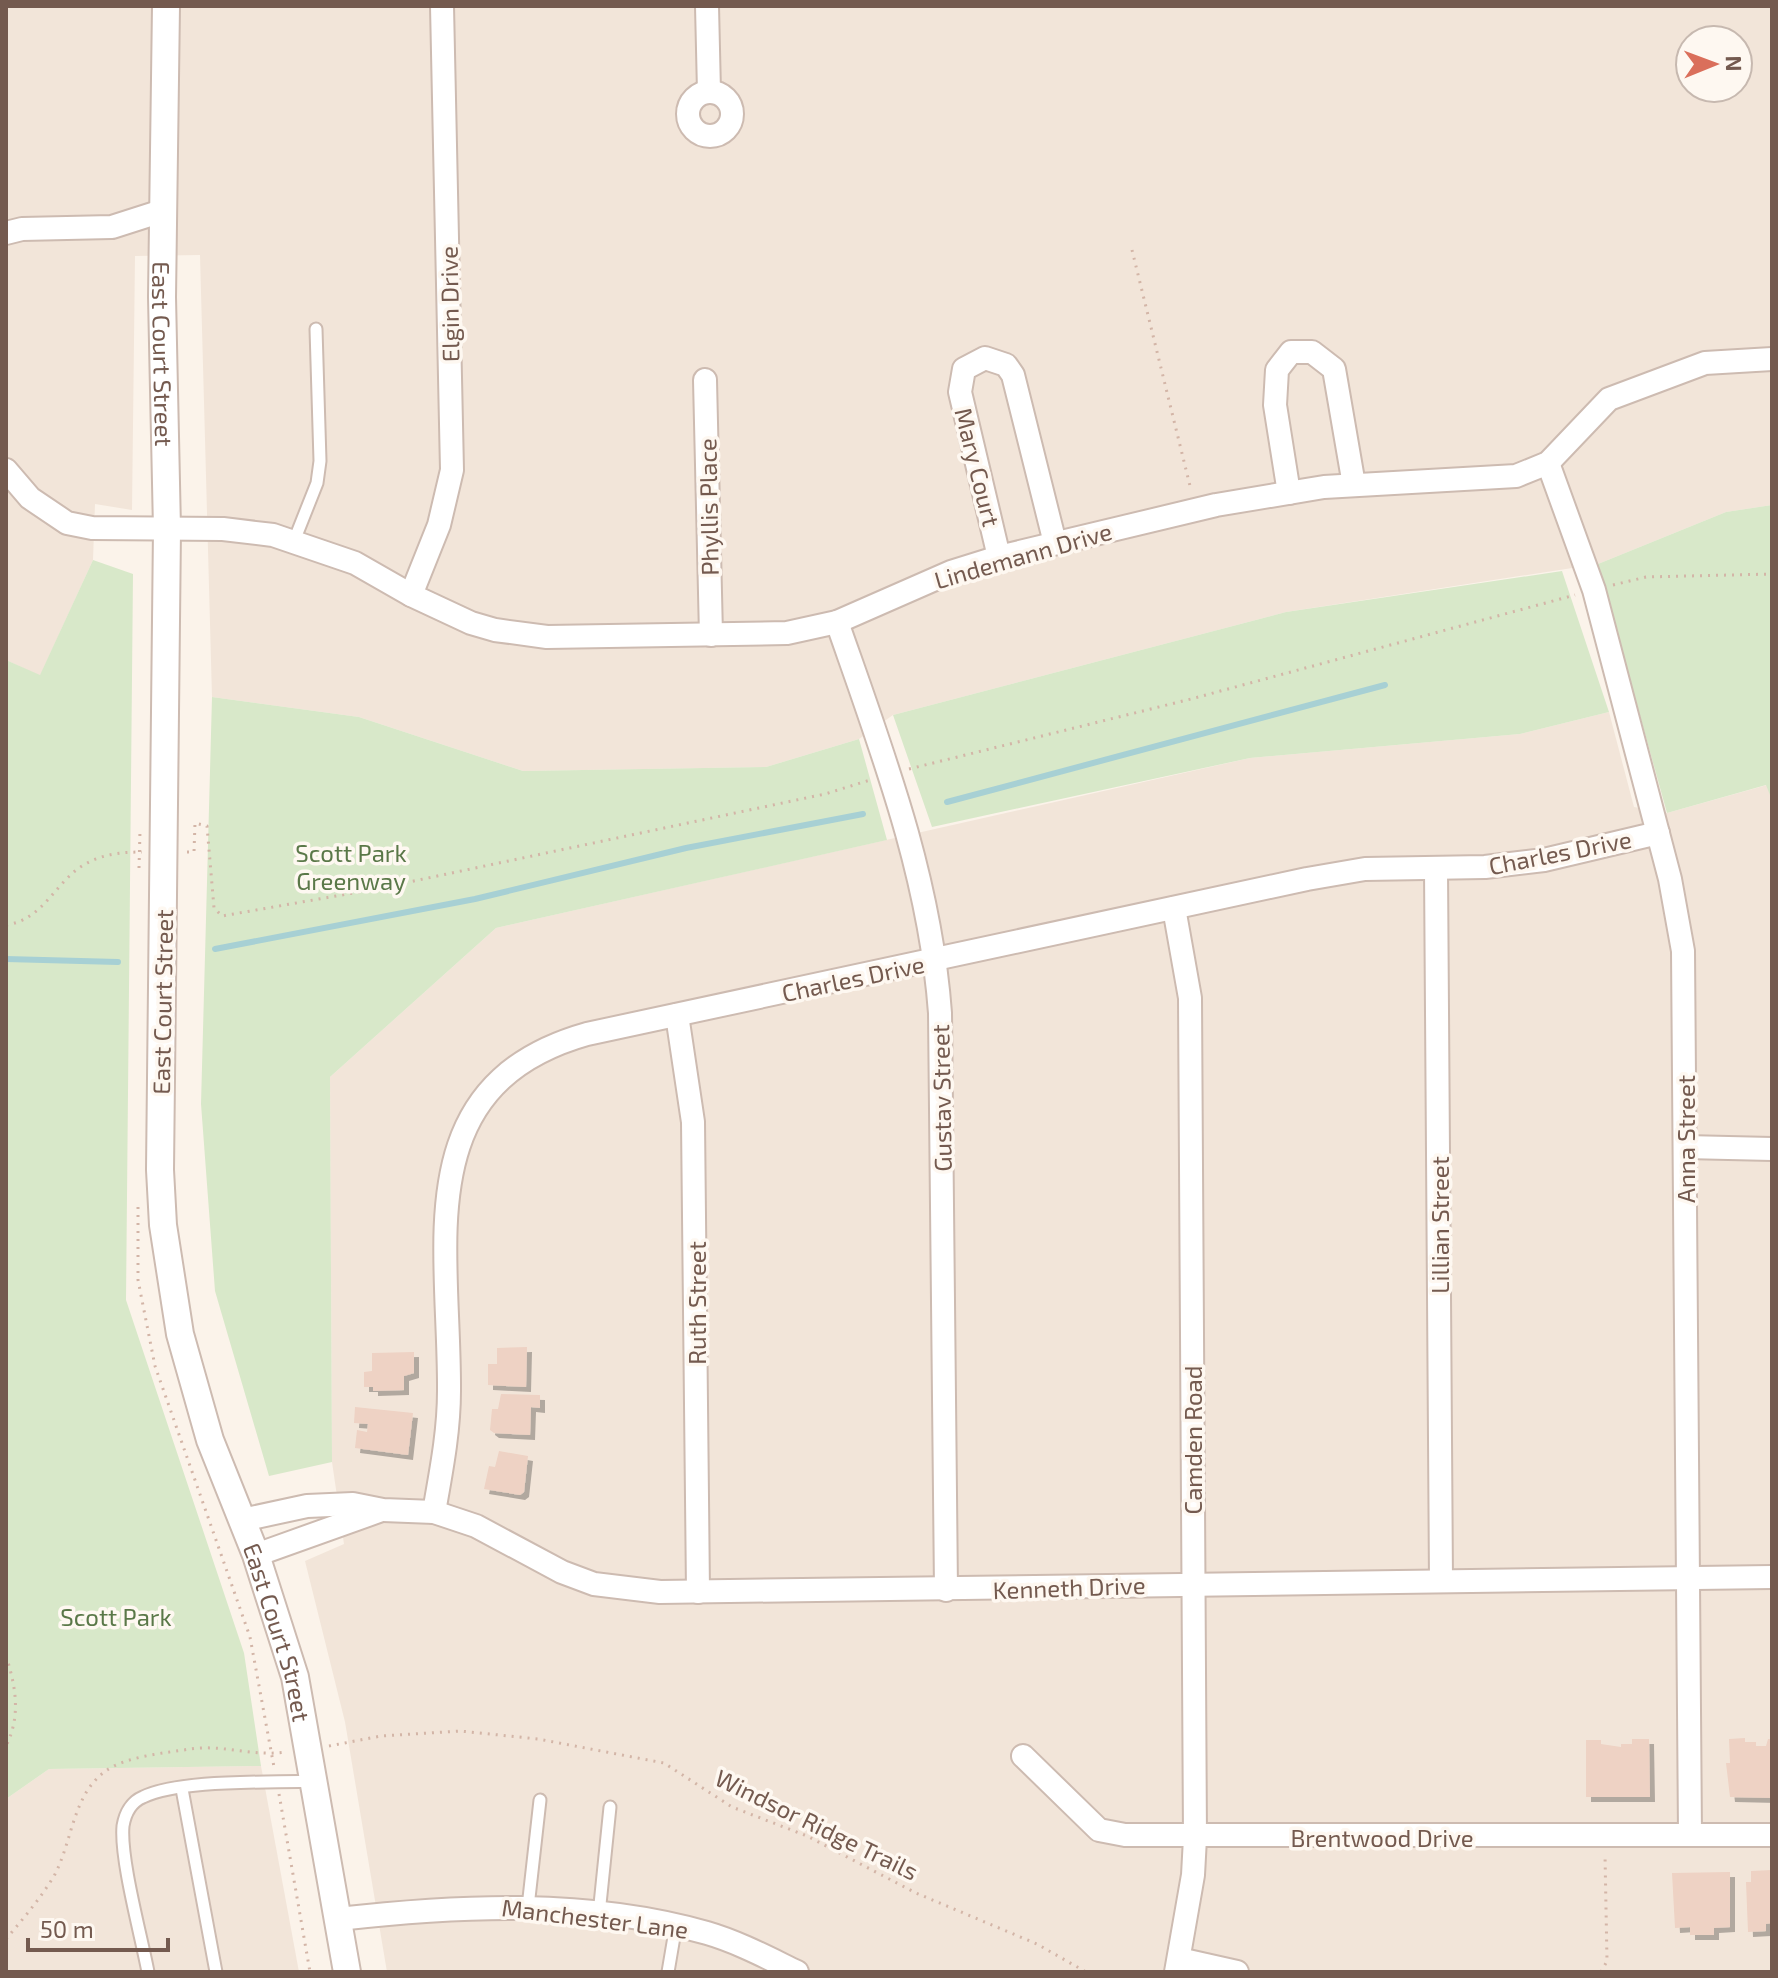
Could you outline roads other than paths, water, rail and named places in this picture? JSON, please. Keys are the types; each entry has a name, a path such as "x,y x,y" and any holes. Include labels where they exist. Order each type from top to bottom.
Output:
{"street":[{"name":"East Court Street","path":"166,6 162,211 167,529 160,1170 163,1225 170,1280 193,1387 256,1555 295,1677 347,1972"},
{"name":"Elgin Drive","path":"411,595 439,525 452,470 442,6"},
{"path":"707,6 709,92"},
{"path":"6,233 112,227 162,211"},
{"path":"1289,493 1275,405 1277,370 1291,352 1312,352 1334,369 1354,485"},
{"name":"Mary Court","path":"999,557 960,392 964,369 985,358 1006,365 1013,375 1055,543"},
{"name":"Lindemann Drive","path":"6,470 30,498 67,523 92,528 250,531 294,541 355,563 411,595 471,623 527,636 787,633 837,622 951,572 999,557 1196,510 1354,485 1516,476 1548,463 1609,399 1705,363 1772,359"},
{"name":"Phyllis Place","path":"705,380 711,635"},
{"name":"Anna Street","path":"1548,463 1594,590 1658,833 1683,951 1690,1835"},
{"name":"Gustav Street","path":"837,622 890,774 914,854 936,961 940,1013 946,1590"},
{"name":"Charles Drive","path":"434,1512 449,1420 449,1175 465,1125 494,1084 537,1052 587,1034 1365,869 1436,869 1544,860 1658,833"},
{"name":"Lillian Street","path":"1436,869 1441,1581"},
{"name":"Camden Road","path":"1174,908 1190,998 1195,1838 1193,1875 1178,1966"},
{"name":"Ruth Street","path":"677,1015 693,1122 698,1592"},
{"path":"1685,1147 1772,1149"},
{"name":"Kenneth Drive","path":"242,1520 307,1506 353,1504 383,1510 434,1512 476,1526 562,1572 594,1584 660,1592 946,1590 1193,1582 1772,1577"},
{"name":"Kenneth Drive","path":"256,1555 383,1510"},
{"name":"Brentwood Drive","path":"1023,1756 1099,1830 1125,1835 1195,1838 1772,1835"},
{"name":"Manchester Lane","path":"338,1919 440,1907 528,1907 599,1915 676,1925 710,1934 797,1972"},
{"path":"1178,1966 1237,1972"}],"lane":[{"path":"294,541 317,483 320,461 316,329"},
{"path":"148,1972 123,1825 127,1813 143,1797 182,1789 315,1781"},
{"path":"182,1789 216,1972"},
{"path":"528,1907 540,1800"},
{"path":"599,1915 610,1807"},
{"path":"668,1972 676,1925"}],"waterway":[{"path":"947,802 1385,685"},
{"path":"215,949 475,899 686,848 863,814"},
{"path":"6,959 118,962"}],"park label":[{"name":"Scott Park Greenway","path":"351,866"},
{"name":"Scott Park","path":"116,1616"}]}
